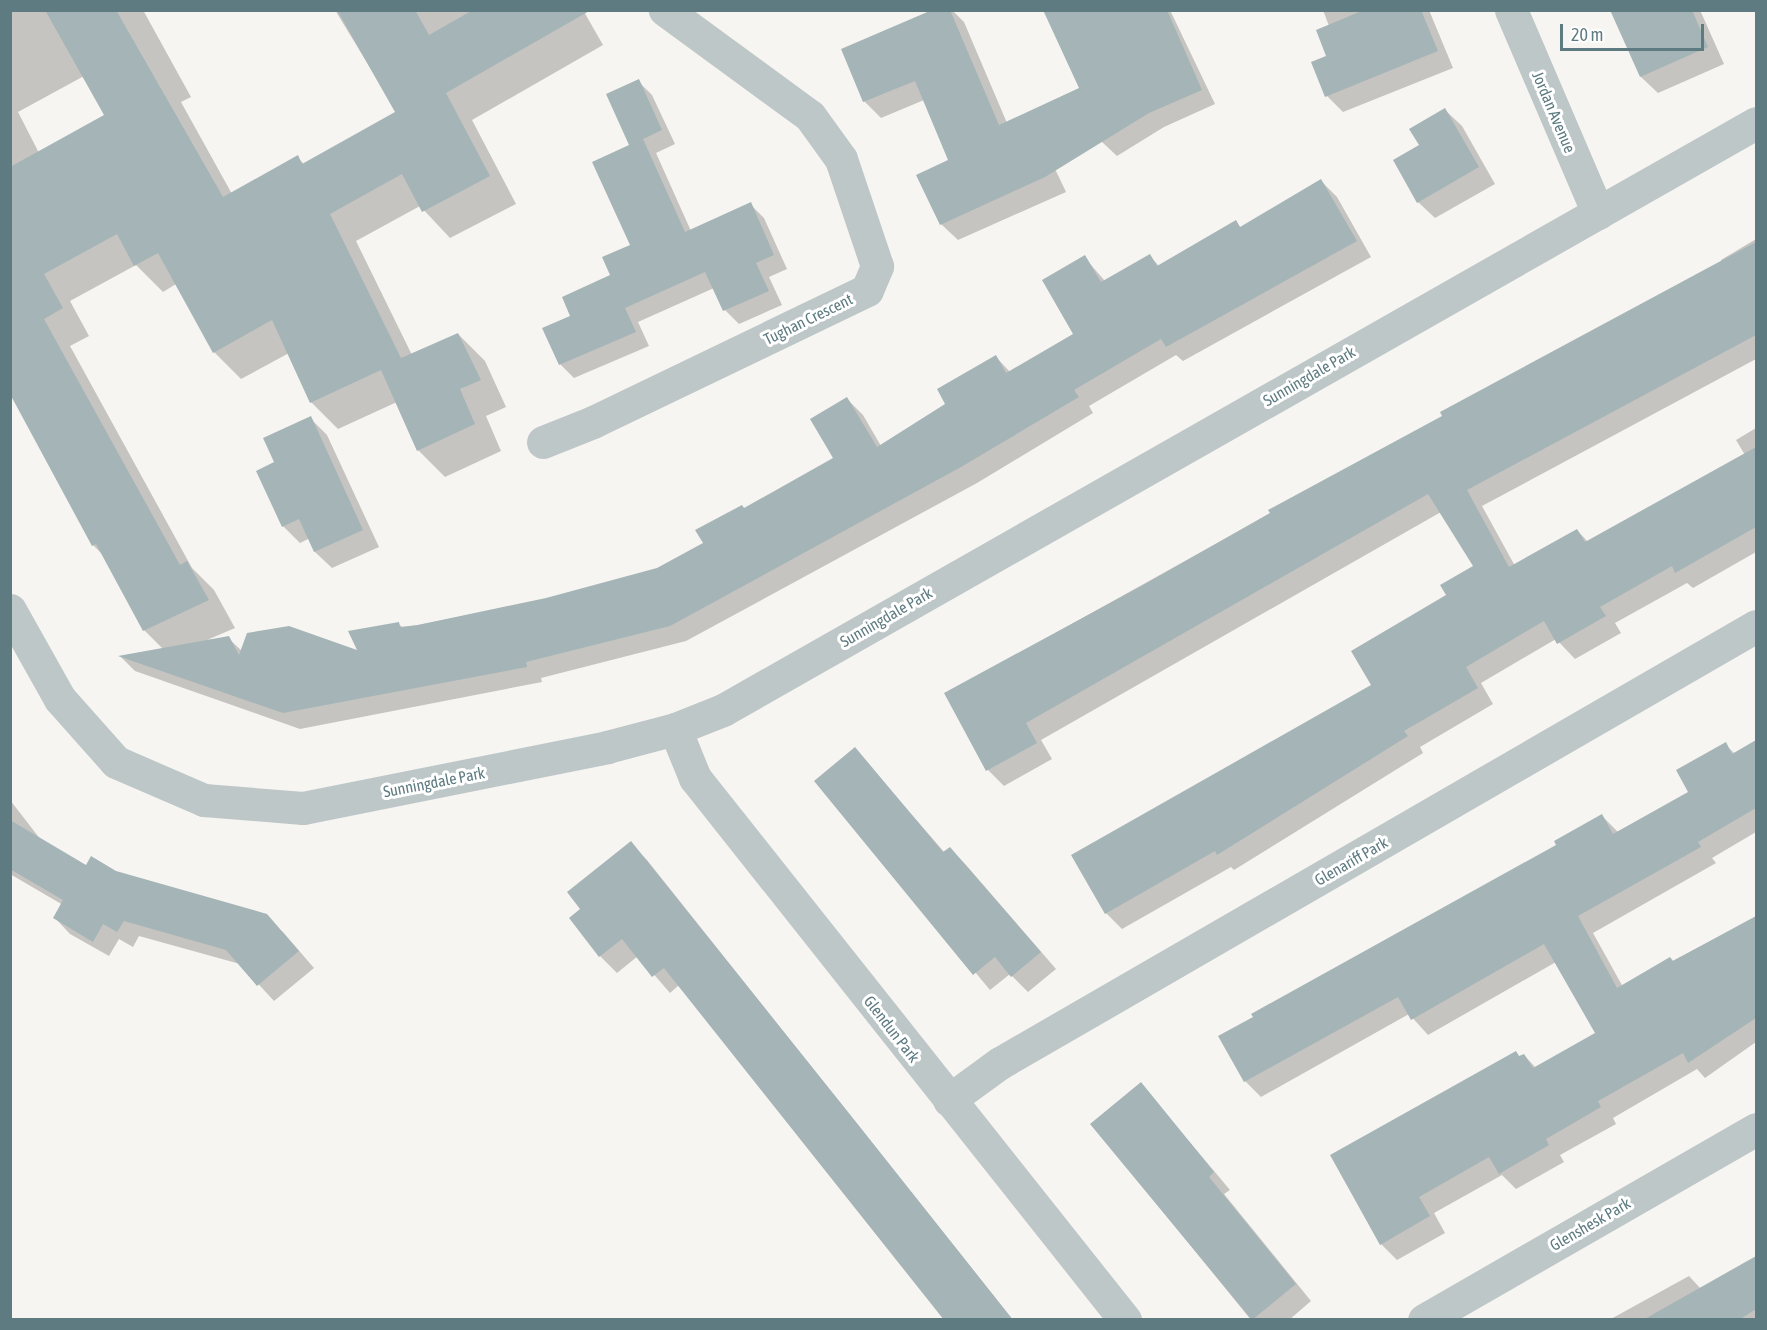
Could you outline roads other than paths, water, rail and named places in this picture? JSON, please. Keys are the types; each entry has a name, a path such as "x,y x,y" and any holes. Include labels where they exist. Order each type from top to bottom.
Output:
{"street":[{"name":"Tughan Crescent","path":"543,442 593,422 867,290 877,266 841,159 810,116 665,10"},
{"name":"Jordan Avenue","path":"1511,10 1598,213"},
{"name":"Sunningdale Park","path":"10,610 60,699 116,762 204,800 303,808 608,747 675,729 723,710 1756,123"},
{"name":"Glenariff Park","path":"949,1100 1000,1063 1756,626"},
{"name":"Glendun Park","path":"675,729 695,778 1125,1320"},
{"name":"Glenshesk Park","path":"1424,1320 1756,1129"}]}
